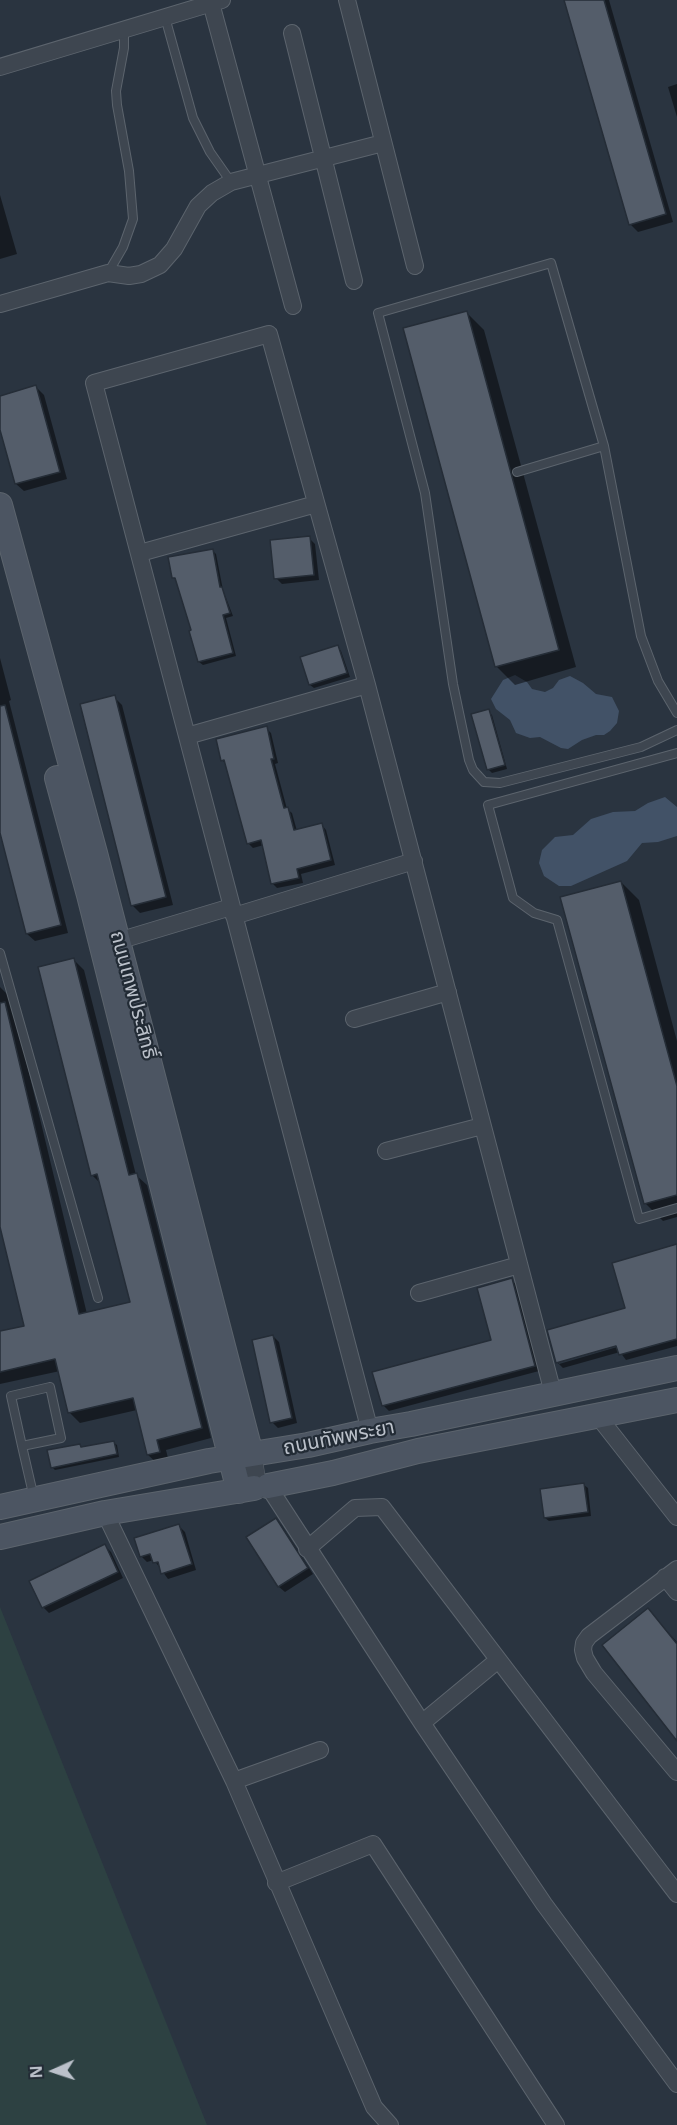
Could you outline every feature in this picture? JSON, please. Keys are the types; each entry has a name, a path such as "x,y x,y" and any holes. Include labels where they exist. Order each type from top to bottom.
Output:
{"main road":[{"name":"ถนนเทพประสิทธิ์","path":"0,505 118,941 241,1456"},
{"name":"ถนนเทพประสิทธิ์","path":"0,567 241,1456 254,1488"},
{"name":"ถนนทัพพระยา","path":"0,1507 677,1368"},
{"name":"ถนนทัพพระยา","path":"0,1537 105,1513 333,1473 418,1451 677,1401"}],"street":[{"path":"347,0 415,266"},
{"path":"0,67 217,2 256,175 293,306"},
{"path":"292,33 354,281"},
{"path":"0,304 108,273 129,276 141,274 160,265 174,249 198,206 212,193 231,182 383,143"},
{"path":"370,1431 94,383 269,334 367,685 553,1393"},
{"path":"140,553 316,504"},
{"path":"187,736 367,685"},
{"path":"118,941 414,861"},
{"path":"354,1019 448,992"},
{"path":"386,1151 482,1126"},
{"path":"419,1293 519,1265"},
{"path":"597,1415 677,1517"},
{"path":"254,1488 307,1549 544,1904 677,2085"},
{"path":"307,1549 354,1508 382,1508 677,1894"},
{"path":"105,1513 234,1781 374,2107 390,2125"},
{"path":"677,1592 671,1573 589,1636 583,1650 594,1673 677,1772"},
{"path":"422,1724 498,1660"},
{"path":"234,1781 320,1750"},
{"path":"276,1882 373,1844 556,2125"}],"lane":[{"path":"165,17 193,118 210,152 231,182"},
{"path":"108,273 123,247 134,219 116,91 124,48 124,29"},
{"path":"677,712 658,681 641,636 604,446 551,263 378,313 425,493 453,684 473,770 484,782 500,783 641,747 677,730"},
{"path":"517,472 604,446"},
{"path":"677,753 488,805 513,898 534,913 557,920 639,1219 677,1208"},
{"path":"0,953 2,972 98,1298"},
{"path":"22,1446 61,1438 50,1387 10,1396 34,1499"}],"green space":[{"path":"0,1607 207,2125 0,2125"}],"water":[{"path":"515,675 527,682 532,689 545,692 553,688 559,680 570,676 596,694 612,697 619,711 617,723 604,735 582,740 568,749 561,748 540,737 530,738 516,733 510,720 496,709 491,699 503,680"},
{"path":"665,797 677,807 677,836 658,842 642,843 627,861 571,886 559,886 544,876 539,863 542,850 555,837 573,835 591,819 613,812 635,811"}],"building":[{"path":"564,0 604,0 666,214 629,225"},
{"path":"467,311 559,650 495,667 403,328"},
{"path":"36,385 60,472 15,484 0,430 0,396"},
{"path":"310,536 314,575 274,579 270,540"},
{"path":"213,549 220,587 222,587 230,613 223,615 233,653 198,662 189,631 191,630 175,578 172,578 168,557"},
{"path":"338,645 347,673 309,685 300,657"},
{"path":"115,695 166,897 131,906 80,704"},
{"path":"5,705 61,925 26,934 0,833 0,706"},
{"path":"489,709 505,765 487,770 471,714"},
{"path":"267,726 274,759 271,759 284,808 288,807 294,830 322,823 331,860 297,869 299,878 271,884 261,840 247,844 216,739"},
{"path":"621,881 677,1086 677,1195 644,1204 560,897"},
{"path":"74,958 129,1175 137,1173 202,1428 157,1440 160,1452 147,1455 133,1398 68,1413 55,1359 0,1372 0,1331 24,1326 0,1227 0,1003 5,1002 79,1314 130,1302 97,1174 91,1176 38,967"},
{"path":"677,1244 677,1339 619,1355 616,1346 556,1363 547,1330 625,1308 612,1263"},
{"path":"512,1278 535,1366 382,1406 372,1372 491,1340 477,1288"},
{"path":"273,1335 292,1418 270,1423 252,1340"},
{"path":"114,1441 117,1454 51,1468 47,1450"},
{"path":"584,1483 588,1512 544,1518 540,1489"},
{"path":"276,1518 308,1568 278,1587 246,1537"},
{"path":"179,1524 192,1564 161,1574 158,1562 153,1563 150,1554 140,1557 134,1538"},
{"path":"105,1544 118,1572 42,1608 29,1581"},
{"path":"648,1608 677,1644 677,1741 602,1645"}]}
